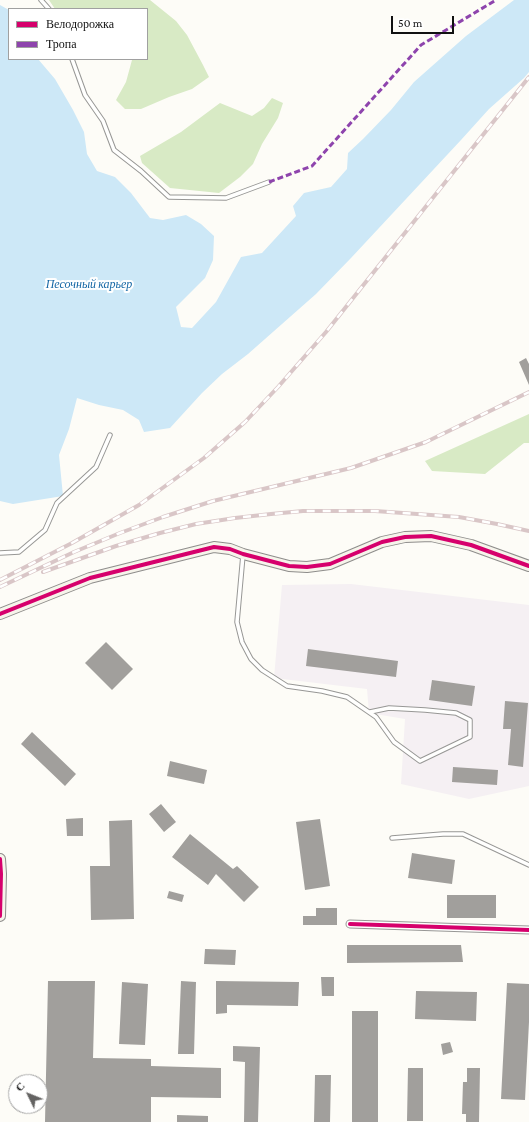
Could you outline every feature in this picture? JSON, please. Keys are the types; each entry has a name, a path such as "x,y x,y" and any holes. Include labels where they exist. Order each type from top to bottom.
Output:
{"street":[{"path":"0,614 90,578 214,547 289,566 307,567 330,564 382,542 405,537 431,536 471,546 529,566"},
{"path":"0,859 0,916"},
{"path":"350,924 529,930"}],"lane":[{"path":"41,0 48,8"},
{"path":"72,60 85,95 103,121 114,150 142,171 169,197 226,198 269,182"},
{"path":"0,553 19,552 45,530 57,503 96,467 110,435"},
{"path":"243,554 237,622 242,642 251,659 262,670 286,686 322,691 347,697 376,717 394,742 420,761 470,737 470,720 456,713 389,708 370,712"},
{"path":"392,838 463,834 529,865"}],"shaded area":[{"path":"351,584 529,605 529,786 469,799 401,784 405,719 369,713 367,689 274,678 282,585"}],"green space":[{"path":"49,0 150,0 176,21 187,35 209,77 192,89 141,109 125,109 116,100 126,82 132,60 148,60 148,8 54,8"},
{"path":"272,98 283,103 278,118 262,144 253,164 240,177 219,193 170,188 142,163 140,156 181,132 220,103 252,116 264,108"},
{"path":"529,414 529,443 524,443 485,474 432,471 425,461"}],"water":[{"name":"Песочный карьер","path":"514,0 529,0 529,72 489,109 316,294 248,354 222,374 202,393 170,428 144,432 139,420 123,410 99,405 77,398 69,429 59,455 63,496 13,504 0,501 0,5 8,9 8,60 39,60 55,79 84,132 87,154 97,171 115,177 131,193 150,218 163,220 186,215 201,224 214,236 213,260 205,278 176,307 181,327 192,328 216,302 241,257 262,253 296,216 293,206 304,193 331,187 347,169 348,153 391,110 414,82 466,36"}],"building":[{"path":"526,358 529,364 529,385 519,362"},
{"path":"106,642 133,669 112,690 85,663"},
{"path":"308,649 398,661 396,677 306,666"},
{"path":"432,680 475,686 472,706 429,700"},
{"path":"505,701 528,703 523,767 508,765 511,729 503,729"},
{"path":"32,732 76,774 65,786 21,744"},
{"path":"170,761 207,770 204,784 167,776"},
{"path":"453,767 498,770 497,785 452,782"},
{"path":"161,804 176,822 164,832 149,814"},
{"path":"83,818 83,836 67,836 66,819"},
{"path":"320,819 330,886 305,890 296,822"},
{"path":"132,820 134,919 91,920 90,866 110,866 109,821"},
{"path":"190,834 233,869 237,866 259,887 244,902 216,874 208,885 172,857"},
{"path":"412,853 455,860 452,884 408,878"},
{"path":"169,891 184,895 182,902 167,898"},
{"path":"447,895 496,895 496,918 447,918"},
{"path":"316,908 337,908 337,925 303,925 303,916 316,916"},
{"path":"347,945 461,945 463,962 347,963"},
{"path":"205,949 236,950 235,965 204,964"},
{"path":"321,977 334,977 334,996 322,996"},
{"path":"48,981 95,981 93,1058 151,1059 151,1066 221,1068 221,1098 151,1097 151,1122 45,1122 45,1114 48,1114 48,1074 46,1074"},
{"path":"181,981 196,982 194,1054 178,1054"},
{"path":"216,981 299,982 298,1006 227,1005 227,1013 216,1014"},
{"path":"122,982 148,984 145,1045 119,1044"},
{"path":"507,983 529,984 529,1022 525,1100 501,1099"},
{"path":"416,991 477,992 476,1021 415,1019"},
{"path":"352,1011 378,1011 378,1122 352,1122"},
{"path":"450,1042 453,1052 443,1055 441,1044"},
{"path":"233,1046 260,1047 258,1122 244,1122 245,1062 233,1061"},
{"path":"408,1068 423,1068 423,1121 407,1121"},
{"path":"467,1068 480,1068 479,1122 466,1122 466,1114 462,1114 463,1082 467,1082"},
{"path":"315,1075 331,1075 330,1122 314,1122"},
{"path":"177,1115 208,1116 208,1122 177,1122"}],"railway":[{"path":"0,580 72,543 139,505 204,458 245,422 326,332 529,77"},
{"path":"0,587 74,552 163,517 213,501 351,468 426,442 529,392"},
{"path":"43,572 116,546 196,524 235,518 303,511 375,511 459,517 529,531"}],"marked path":[{"path":"269,182 312,166 421,45 496,0"}],"cycle path":[{"path":"0,614 90,578 214,547 230,549 243,554 289,566 307,567 330,564 382,542 405,537 431,536 471,545 529,566"},
{"path":"0,859 0,916"},
{"path":"350,924 529,930"}]}
